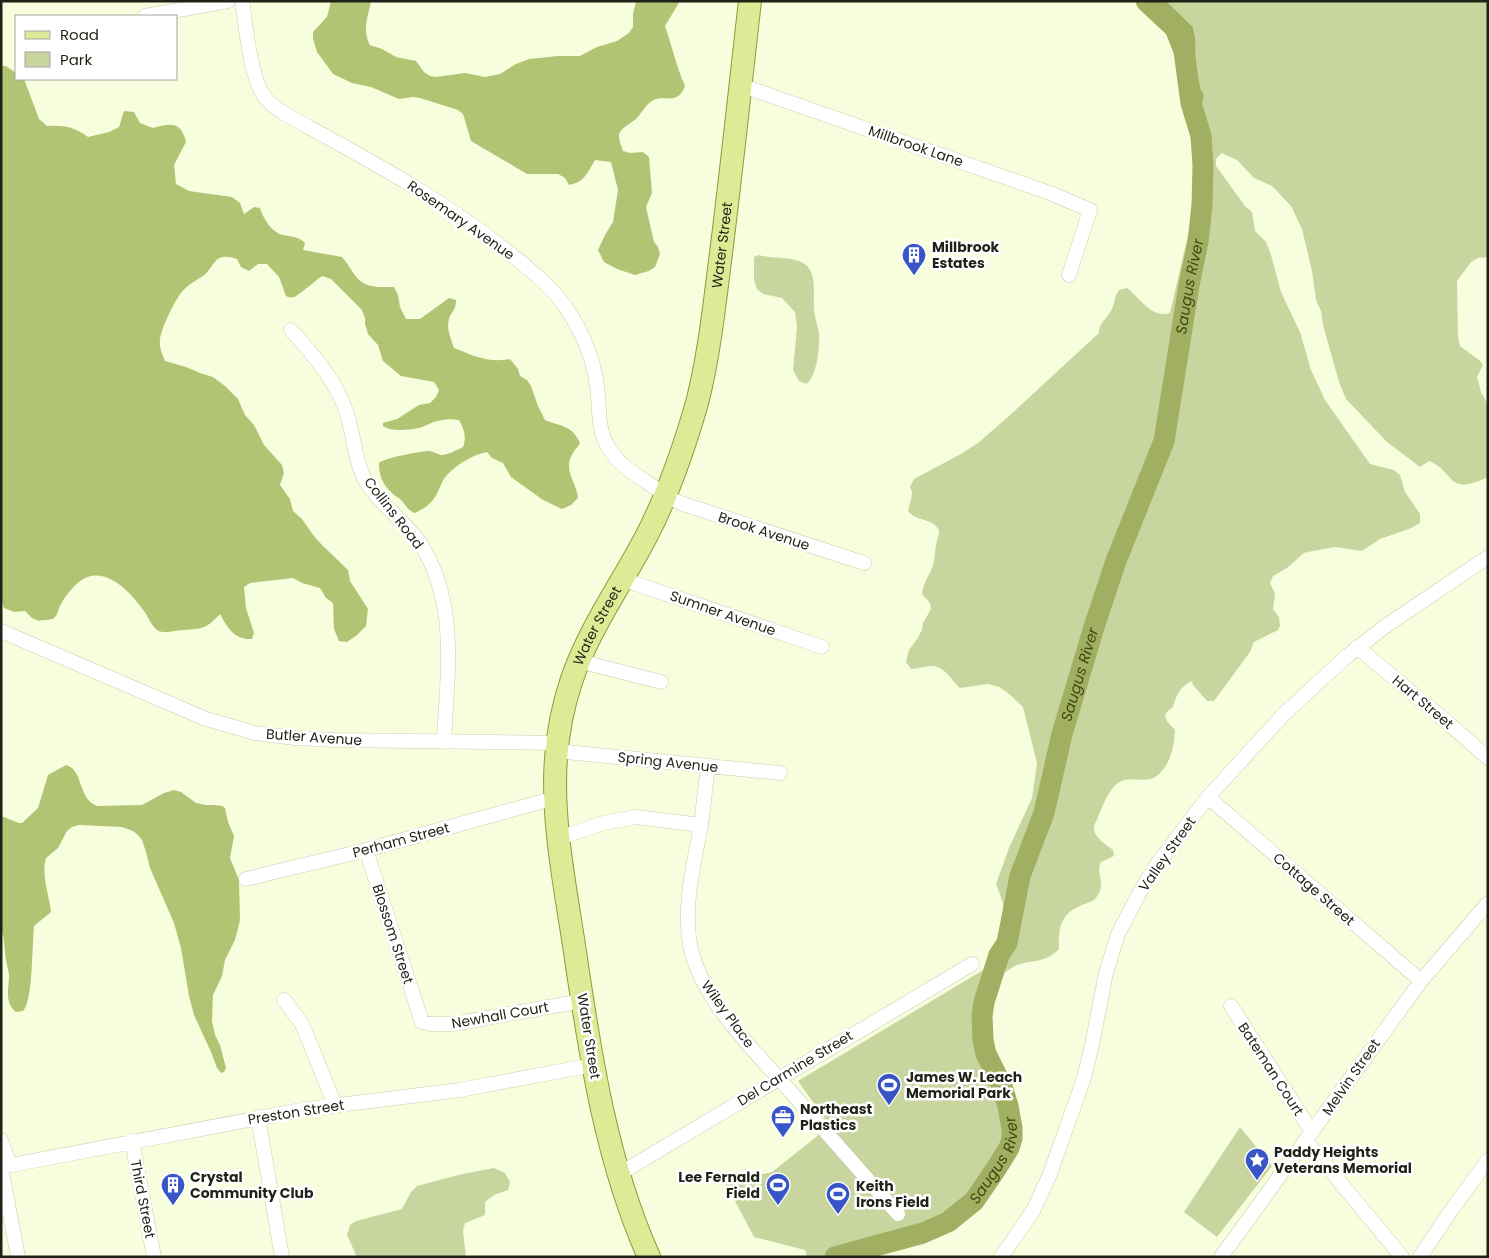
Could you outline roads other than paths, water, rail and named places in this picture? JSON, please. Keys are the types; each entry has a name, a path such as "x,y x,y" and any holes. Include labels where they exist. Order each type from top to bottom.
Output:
{"main road":[{"name":"Water Street","path":"649,1257 636,1226 619,1174 605,1123 593,1066 559,838 555,798 557,747 566,700 579,661 647,535 665,496 693,414 707,354 723,239 750,1"}],"street":[{"path":"151,15 228,1"},
{"name":"Rosemary Avenue","path":"242,1 254,72 261,92 269,102 285,114 403,180 487,235 530,270 557,296 577,327 590,357 597,385 600,423 607,445 620,463 665,496"},
{"name":"Millbrook Lane","path":"740,85 1042,190 1090,210 1069,275"},
{"name":"Collins Road","path":"291,330 321,367 346,409 357,455 366,480 379,498 419,542 436,574 445,604 449,640 444,742"},
{"name":"Brook Avenue","path":"665,496 689,506 864,563"},
{"name":"Valley Street","path":"1001,1257 1033,1211 1041,1195 1074,1108 1089,1059 1106,973 1118,934 1155,867 1208,797 1284,714 1357,647 1406,611 1488,557"},
{"name":"Sumner Avenue","path":"622,579 822,647"},
{"name":"Butler Avenue","path":"1,631 206,719 230,727 272,736 557,747"},
{"name":"Hart Street","path":"1357,647 1488,758"},
{"path":"579,661 661,682"},
{"name":"Spring Avenue","path":"557,747 708,766 780,772"},
{"name":"Wiley Place","path":"708,766 690,904 689,936 694,961 720,1008 898,1214"},
{"name":"Cottage Street","path":"1208,797 1421,980"},
{"name":"Perham Street","path":"246,879 366,850 555,798"},
{"path":"559,838 604,823 628,818 643,817 701,825"},
{"name":"Blossom Street","path":"366,850 420,1018"},
{"name":"Melvin Street","path":"1221,1257 1421,980 1488,903"},
{"name":"Del Carmine Street","path":"619,1174 972,964"},
{"path":"284,1000 302,1024 335,1104"},
{"name":"Newhall Court","path":"420,1018 422,1022 427,1024 450,1024 582,1001"},
{"name":"Bateman Court","path":"1231,1006 1309,1136 1402,1257"},
{"name":"Preston Street","path":"4,1166 335,1104 452,1091 593,1066"},
{"path":"258,1118 282,1257"},
{"path":"1,1140 18,1257"},
{"name":"Third Street","path":"132,1142 154,1257"},
{"path":"1420,1257 1488,1160"}],"waterway":[{"name":"Saugus River","path":"835,1257 923,1233 948,1222 974,1201 1009,1148 1012,1138 1008,1106 1002,1086 986,1054 983,1040 982,1016 984,1002 999,955 1007,943 1020,876 1044,813 1062,734 1094,627 1116,561 1164,441 1189,285 1198,242 1202,205 1203,165 1201,136 1191,103 1184,51 1175,28 1146,1"}],"place":[{"name":"Millbrook Estates","path":"914,276"},
{"name":"James W. Leach Memorial Park","path":"889,1106"},
{"name":"Northeast Plastics","path":"783,1138"},
{"name":"Paddy Heights Veterans Memorial","path":"1257,1181"},
{"name":"Crystal Community Club","path":"173,1206"},
{"name":"Lee Fernald Field","path":"778,1206"},
{"name":"Keith Irons Field","path":"838,1215"}]}
